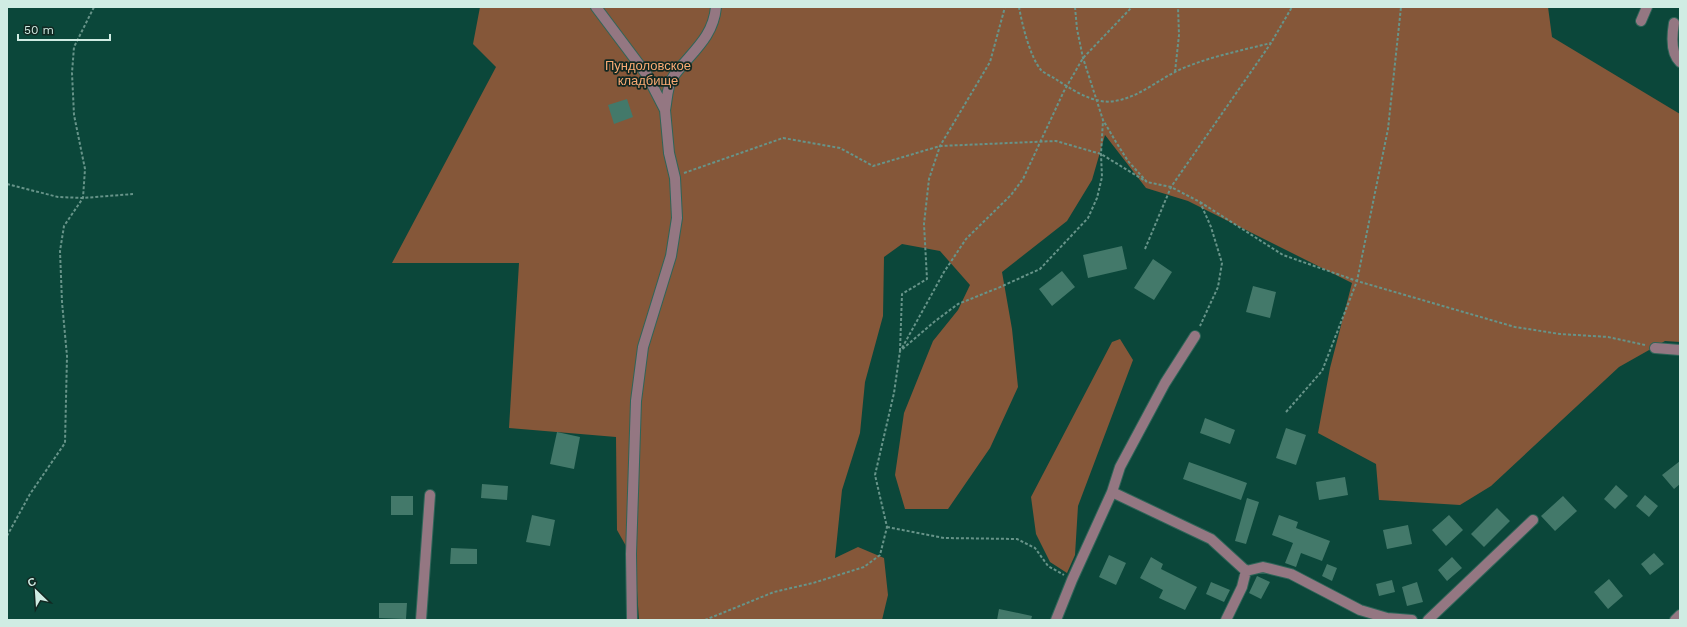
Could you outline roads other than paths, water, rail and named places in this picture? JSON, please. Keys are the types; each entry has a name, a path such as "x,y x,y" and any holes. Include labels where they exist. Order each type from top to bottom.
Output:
{"street":[{"path":"596,7 647,75 665,110"},
{"path":"632,620 631,554 636,401 643,347 671,256 677,218 675,178 669,153 665,110 672,78 704,42 715,18 716,7"},
{"path":"1641,21 1647,7"},
{"path":"1674,24 1671,38 1677,59 1680,62"},
{"path":"1056,620 1072,580 1112,492 1124,460 1165,383 1195,336"},
{"path":"1656,348 1680,350"},
{"path":"1112,492 1211,539 1246,571"},
{"path":"421,620 430,494"},
{"path":"1428,620 1533,520"},
{"path":"1246,571 1263,568 1291,574 1360,610 1387,618 1412,620"},
{"path":"1226,620 1242,587 1246,571"},
{"path":"1675,620 1680,615"}],"park label":[{"name":"Пундоловское кладбище","path":"648,72"}]}
